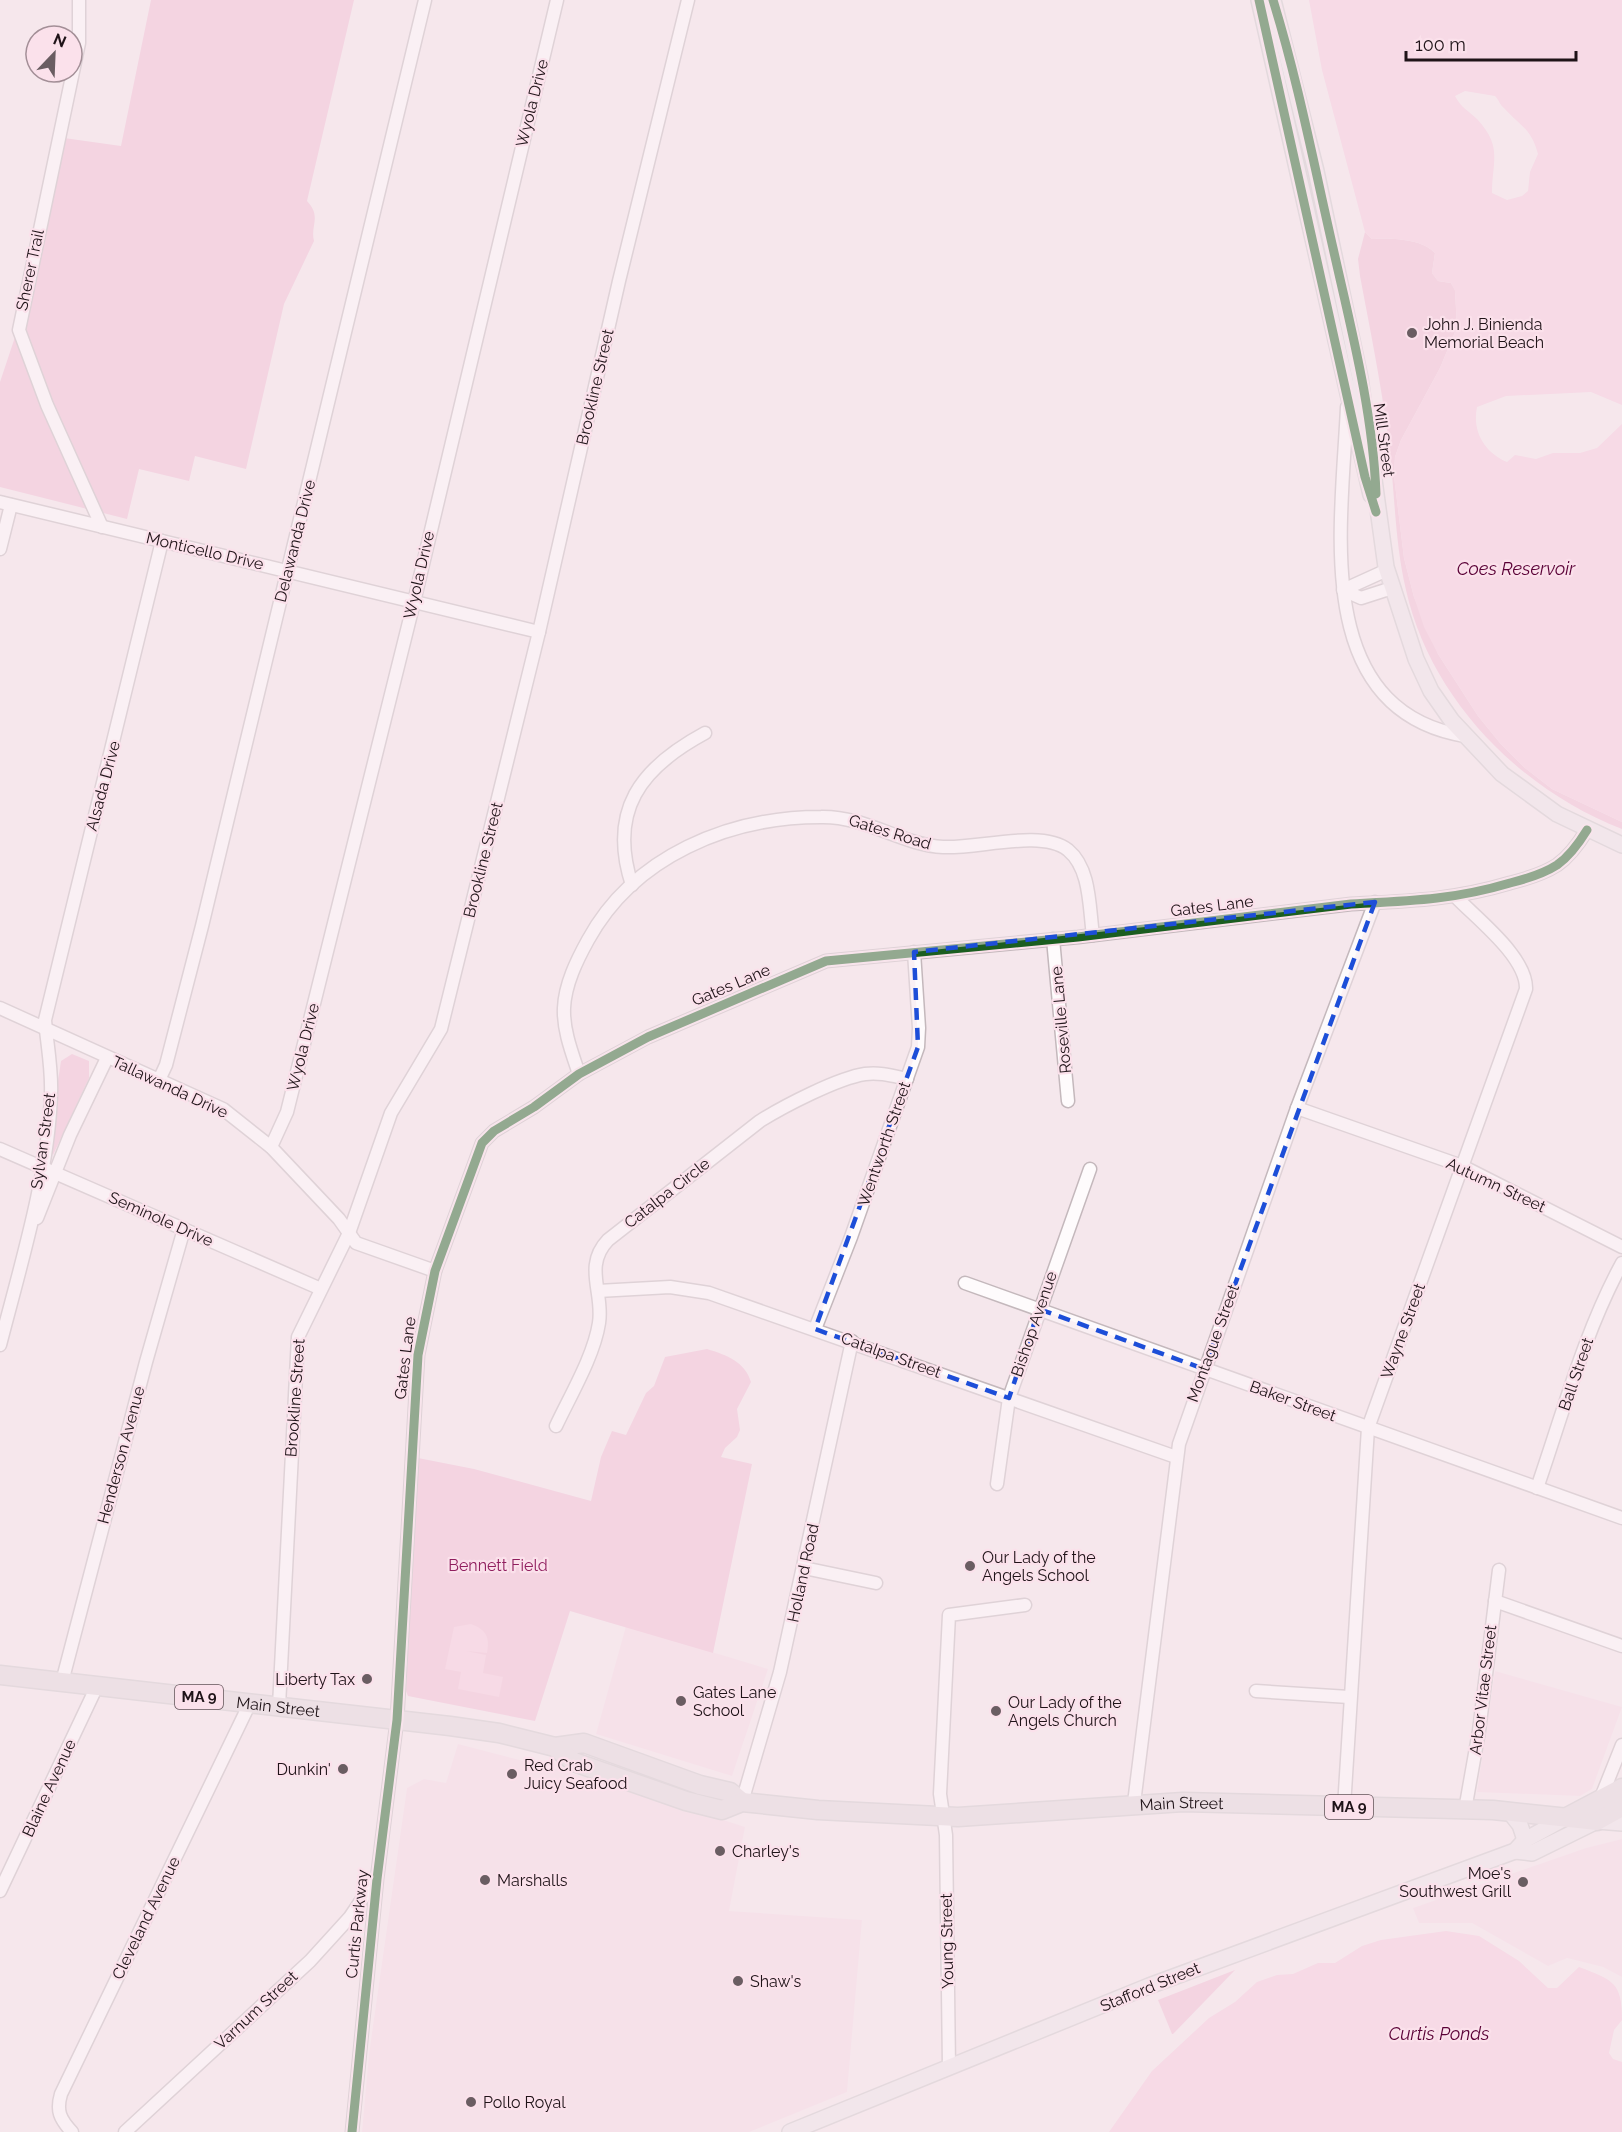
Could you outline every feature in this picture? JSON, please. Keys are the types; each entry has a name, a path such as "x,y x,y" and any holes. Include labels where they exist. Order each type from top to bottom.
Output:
{"highway":[{"name":"Main Street","path":"0,1675 485,1731 555,1747 574,1762 696,1804 722,1810 742,1802 818,1810 957,1817 1134,1803 1220,1802 1509,1811 1596,1821"},
{"path":"1565,1818 1622,1788"},
{"path":"1596,1821 1622,1807"}],"main road":[{"name":"Mill Street","path":"1259,0 1365,477 1376,512 1387,570 1403,626 1426,680 1465,736 1502,774 1528,795 1587,830 1622,845"},
{"name":"Mill Street","path":"1273,0 1316,171 1360,378 1375,471 1376,512"},
{"path":"1509,1811 1520,1825 1520,1846"},
{"name":"Stafford Street","path":"790,2132 1277,1937 1520,1846 1565,1818"},
{"name":"Stafford Street","path":"1520,1846 1532,1853 1596,1821"},
{"name":"Main Street","path":"1596,1821 1622,1823"}],"street":[{"name":"Sherer Trail","path":"79,0 79,43 19,330 23,347 47,405 102,527"},
{"name":"Delawanda Drive","path":"159,1080 166,1065 202,926 425,0"},
{"name":"Wyola Drive","path":"271,1147 287,1112 414,602 557,0"},
{"name":"Brookline Street","path":"279,1706 298,1337 349,1233 391,1113 441,1029 539,632 619,281 688,0"},
{"path":"1348,393 1340,543 1343,590 1359,655 1376,687 1396,708 1416,722 1437,731 1465,736"},
{"name":"Monticello Drive","path":"5,503 539,632"},
{"path":"0,549 5,503"},
{"name":"Alsada Drive","path":"46,1031 45,1020 115,743 162,541"},
{"path":"1343,590 1387,570"},
{"path":"1343,590 1361,598 1392,588"},
{"path":"632,885 625,862 622,834 635,796 651,771 667,756 705,733"},
{"name":"Gates Road","path":"579,1074 564,1017 568,986 576,964 593,931 610,907 632,885 662,861 686,847 734,828 786,818 838,817 871,825 938,847 977,847 1033,840 1057,844 1073,855 1085,879 1093,935"},
{"name":"Gates Lane","path":"397,1720 416,1380 425,1318 435,1271 482,1143 494,1131 534,1107 579,1074 648,1037 826,961 1093,935 1375,902 1469,896 1542,873 1565,859 1587,830"},
{"name":"Wayne Street","path":"1344,1807 1349,1697 1368,1428 1524,999 1526,984 1514,957 1456,897"},
{"name":"Montague Street","path":"1134,1803 1176,1457 1182,1433 1297,1108 1375,902"},
{"name":"Roseville Lane","path":"1053,939 1068,1101"},
{"name":"Wentworth Street","path":"815,1329 851,1237 906,1079 919,1034 914,952"},
{"name":"Tallawanda Drive","path":"0,1008 46,1031 223,1109 271,1147 356,1243 435,1271"},
{"name":"Sylvan Street","path":"0,1345 25,1250 42,1167 51,1095 46,1031"},
{"name":"Sylvan Street","path":"25,1250 55,1173 106,1058"},
{"name":"Catalpa Circle","path":"556,1426 597,1333 600,1310 594,1265 601,1247 608,1240 760,1121 861,1075 880,1073 906,1079"},
{"name":"Autumn Street","path":"1297,1108 1462,1166 1622,1247"},
{"name":"Seminole Drive","path":"0,1149 321,1289"},
{"name":"Bishop Avenue","path":"997,1484 1009,1398 1090,1169"},
{"name":"Henderson Avenue","path":"62,1682 146,1362 184,1229"},
{"name":"Ball Street","path":"1537,1488 1588,1339 1606,1292 1622,1263"},
{"name":"Baker Street","path":"965,1283 1622,1518"},
{"name":"Catalpa Street","path":"598,1291 669,1287 694,1290 852,1341 1176,1457"},
{"name":"Holland Road","path":"742,1802 780,1672 852,1341"},
{"path":"804,1568 876,1583"},
{"name":"Arbor Vitae Street","path":"1465,1810 1479,1731 1499,1570"},
{"path":"1495,1601 1622,1646"},
{"name":"Young Street","path":"949,2067 946,1835 940,1794 949,1615 1025,1605"},
{"name":"Blaine Avenue","path":"0,1891 97,1686"},
{"path":"1256,1691 1349,1697"},
{"name":"Cleveland Avenue","path":"72,2132 64,2123 58,2110 61,2094 250,1703"},
{"name":"Curtis Parkway","path":"352,2132 376,1879 397,1720"},
{"path":"1599,1802 1622,1745"},
{"name":"Varnum Street","path":"125,2132 310,1961 350,1917 376,1879"}],"highlighted area":[{"path":"1375,902 1204,1369 1039,1309 1009,1398 815,1329 918,1047 914,952"}],"shaded area":[{"name":"Gates Lane School","path":"626,1626 768,1669 732,1776 596,1734"},
{"path":"1495,1671 1622,1707 1592,1789 1580,1796 1477,1792"},
{"path":"458,1744 609,1783 745,1827 729,1911 862,1920 847,2092 749,2132 362,2132 369,2054 407,1788 424,1779 446,1783"},
{"path":"1622,1839 1622,1977 1603,1967 1567,1958 1548,1966 1472,1923 1419,1923 1413,1908 1586,1848"}],"green space":[{"path":"151,0 354,0 307,201 315,216 314,241 284,304 246,469 195,456 189,481 139,469 127,519 0,487 0,382 36,274 64,138 121,146"},
{"name":"John J. Binienda Memorial Beach","path":"1365,232 1372,239 1405,240 1429,248 1435,253 1432,273 1438,281 1451,283 1455,290 1457,327 1440,368 1401,440 1395,457 1394,476 1404,558 1414,597 1438,654 1478,716 1525,768 1552,789 1622,822 1622,829 1584,812 1515,765 1458,703 1436,667 1418,630 1402,571 1385,417 1360,276 1358,259"},
{"path":"72,1054 89,1061 89,1078 53,1155 48,1148 61,1061"},
{"name":"Bennett Field","path":"707,1349 740,1364 751,1382 737,1409 740,1430 737,1437 725,1448 721,1457 752,1464 713,1653 570,1611 535,1721 408,1696 406,1691 418,1458 474,1469 591,1501 601,1457 612,1431 626,1435 646,1393 654,1386 665,1357"},
{"path":"1235,1970 1173,2034 1172,2034 1158,2000"}],"water":[{"name":"Coes Reservoir","path":"1309,0 1622,0 1622,405 1591,392 1506,396 1477,407 1476,424 1486,447 1507,462 1515,455 1536,459 1553,453 1580,453 1597,448 1622,424 1622,822 1552,789 1525,768 1478,716 1438,654 1424,627 1404,558 1394,476 1395,457 1401,440 1440,368 1457,327 1455,291 1451,283 1438,281 1432,273 1435,253 1429,248 1405,240 1372,239 1365,232 1322,70","holes":["1465,91 1495,96 1532,138 1538,154 1530,172 1528,191 1522,196 1507,200 1492,193 1494,154 1490,138 1477,119 1462,106 1455,96"]},
{"path":"471,1624 481,1629 486,1635 487,1653 466,1651 486,1655 483,1673 503,1677 499,1697 458,1689 461,1672 445,1669 454,1627"},
{"name":"Curtis Ponds","path":"1446,1931 1479,1936 1519,1961 1548,1988 1557,1988 1579,1967 1608,1979 1613,1984 1620,1998 1622,2020 1614,2030 1609,2053 1613,2059 1622,2062 1622,2132 1109,2132 1152,2071 1209,2018 1235,2002 1257,1982 1277,1975 1293,1974 1318,1963 1335,1963 1362,1946 1381,1940"}],"cycle path":[{"path":"1259,0 1365,477 1376,512"},
{"path":"1273,0 1298,92 1354,339 1371,432 1376,494"},
{"path":"352,2132 377,1879 397,1720 418,1355 435,1271 482,1143 494,1131 534,1107 579,1074 648,1037 826,961 1078,937 1351,904 1431,899 1469,893 1522,880 1552,868 1570,853 1587,830"}],"place":[{"name":"John J. Binienda Memorial Beach","path":"1412,333"},
{"name":"Our Lady of the Angels School","path":"970,1566"},
{"name":"Liberty Tax","path":"367,1679"},
{"name":"Gates Lane School","path":"681,1701"},
{"name":"Our Lady of the Angels Church","path":"996,1711"},
{"name":"Dunkin'","path":"343,1769"},
{"name":"Red Crab Juicy Seafood","path":"512,1774"},
{"name":"Charley's","path":"720,1851"},
{"name":"Marshalls","path":"485,1880"},
{"name":"Moe's Southwest Grill","path":"1523,1882"},
{"name":"Shaw's","path":"738,1981"},
{"name":"Pollo Royal","path":"471,2102"}]}
